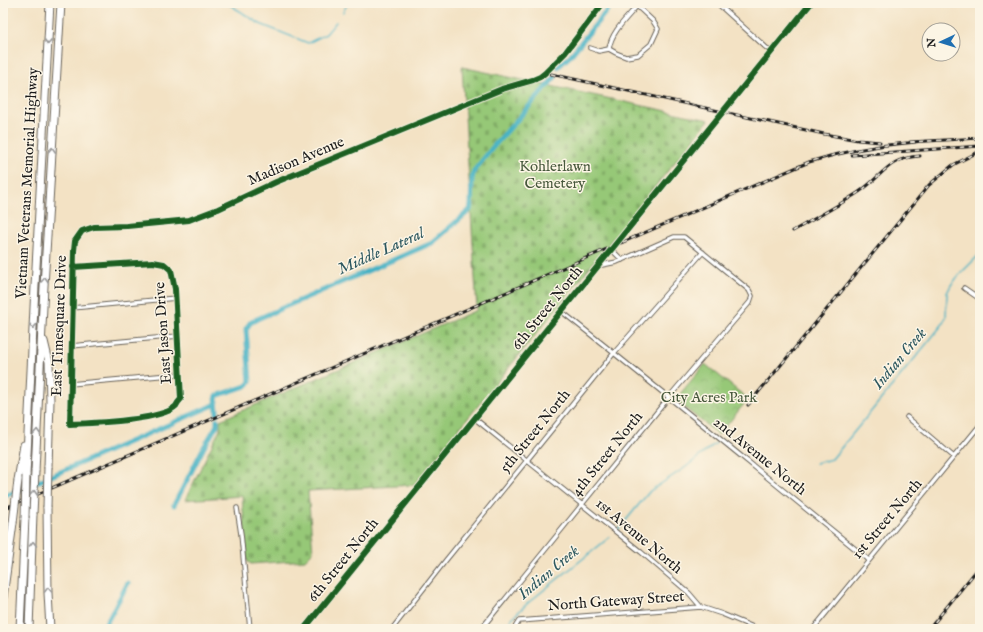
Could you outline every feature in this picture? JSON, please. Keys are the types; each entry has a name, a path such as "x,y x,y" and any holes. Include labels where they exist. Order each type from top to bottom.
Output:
{"highway":[{"name":"Vietnam Veterans Memorial Highway","path":"20,629 28,429 50,3"},
{"name":"Vietnam Veterans Memorial Highway","path":"29,629 42,333 61,3"},
{"path":"42,333 49,362 50,401 47,507 47,586 50,629"},
{"path":"3,597 19,469 28,429"}],"street":[{"path":"717,3 771,52"},
{"name":"6th Street North","path":"304,629 811,3"},
{"name":"Madison Avenue","path":"82,231 94,227 127,226 189,220 218,210 276,182 514,85 540,77 565,53 602,4"},
{"path":"590,48 599,50 609,49 626,57 638,55 651,44 658,29 639,4 617,31 610,43 609,49"},
{"name":"East Timesquare Drive","path":"70,424 73,267 75,241 82,231"},
{"path":"597,266 622,260 679,236 684,237 703,252"},
{"path":"611,249 622,260"},
{"name":"4th Street North","path":"481,629 669,397 750,302 752,296 749,290 703,252"},
{"name":"5th Street North","path":"392,629 450,554 614,353 703,252"},
{"name":"East Jason Drive","path":"70,424 152,416 175,407 180,398 176,298 171,270 164,264 153,262 73,267"},
{"path":"964,288 980,299"},
{"path":"72,308 176,298"},
{"name":"2nd Avenue North","path":"561,311 869,560"},
{"path":"71,346 178,336"},
{"path":"70,384 180,374"},
{"path":"907,417 954,456"},
{"name":"1st Avenue North","path":"474,418 677,583 689,593 701,607"},
{"name":"1st Street North","path":"813,629 980,425"},
{"path":"237,508 250,629"},
{"path":"701,607 758,629"},
{"name":"North Gateway Street","path":"514,629 519,621 701,607"}],"green space":[{"name":"Kohlerlawn Cemetery","path":"462,67 709,120 414,485 308,491 313,552 305,560 251,564 247,561 242,496 185,500 220,429 220,420 477,310"},
{"name":"City Acres Park","path":"705,364 748,399 719,435 675,400"}],"waterway":[{"path":"227,3 260,24 308,43 326,34 336,22"},
{"path":"343,12 348,3"},
{"name":"Middle Lateral","path":"558,67 570,56 613,3"},
{"name":"Middle Lateral","path":"217,414 216,396 246,386 250,382 246,329 250,323 432,243 470,210 474,171 493,147 555,77"},
{"name":"Indian Creek","path":"816,463 832,459 942,325 946,317 947,293 951,285 980,254"},
{"path":"3,497 216,404"},
{"name":"Middle Lateral","path":"174,505 217,425 217,420"},
{"name":"Indian Creek","path":"618,530 650,491 686,467 716,443"},
{"name":"Indian Creek","path":"508,629 511,619 529,602 610,537"},
{"name":"Middle Lateral","path":"103,629 128,583"}],"railway":[{"path":"551,74 824,134 880,142"},
{"path":"910,142 980,138"},
{"path":"3,509 809,162 862,149 916,142"},
{"path":"852,155 980,146"},
{"path":"748,405 929,185 953,165 980,151"},
{"path":"793,231 859,192 893,164 909,157 920,156"},
{"path":"929,629 980,566"}],"cycle path":[{"path":"73,267 153,262 164,264 171,270 175,289 181,399 176,406 168,411 142,418 70,424 74,251 75,241 82,231 94,227 127,226 189,220 218,209 276,182 502,89 540,77 565,53 603,3"},
{"path":"304,629 811,3"}]}
